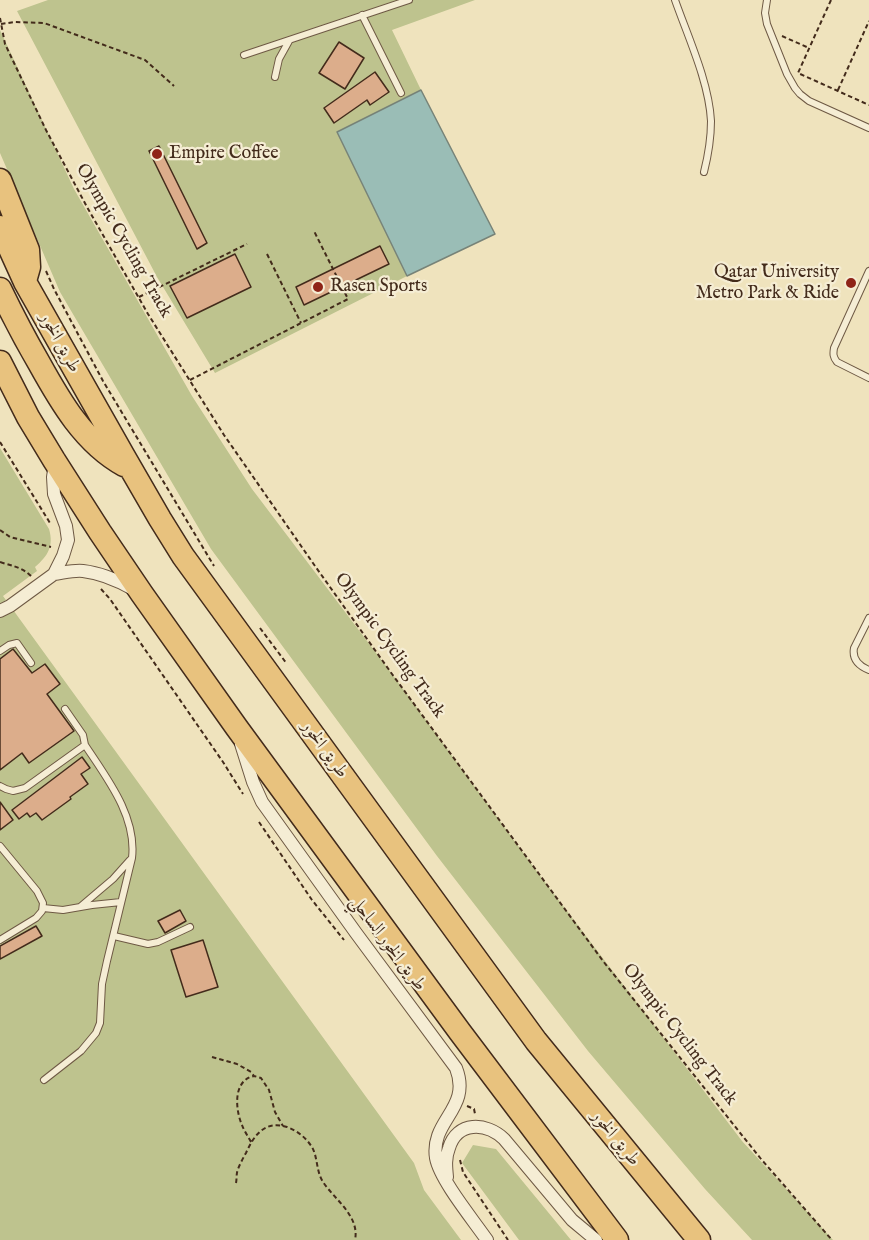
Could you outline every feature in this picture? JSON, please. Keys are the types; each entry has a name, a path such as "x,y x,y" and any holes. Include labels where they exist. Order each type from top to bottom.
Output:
{"highway":[{"path":"0,180 28,250 29,267 25,282"},
{"name":"طريق الخور","path":"0,227 25,282 130,468 183,556 536,1041 699,1240"},
{"path":"0,289 61,402 84,431 114,459 130,468"},
{"path":"0,362 28,417 55,462 142,594 237,728 453,1022 617,1240"}],"street":[{"path":"54,574 68,540 66,526 54,494 55,462"},
{"path":"0,611 54,574 81,571 101,574 142,594"},
{"name":"طريق الخور الساحلي","path":"237,728 253,782 262,802 456,1068 461,1089 457,1102 442,1126 436,1142 438,1165 448,1184 487,1240"},
{"path":"448,1184 446,1166 448,1150 454,1138 470,1127 477,1126 492,1130 504,1139 572,1220 596,1240"}],"lane":[{"path":"244,55 410,0"},
{"path":"675,0 703,80 709,105 710,139 704,172"},
{"path":"767,0 765,13 772,39 791,82 800,94 809,101 869,128"},
{"path":"362,15 402,93"},
{"path":"275,77 279,59 289,40"},
{"path":"869,271 833,353 837,362 869,378"},
{"path":"869,618 853,652 857,662 869,670"},
{"path":"0,651 17,643 31,663"},
{"path":"44,1080 81,1051 100,1023 102,984 134,846 123,809 85,745 83,735 65,709"},
{"path":"0,786 13,791 25,788 85,745"},
{"path":"0,846 40,895 43,903 40,915 0,940"},
{"path":"80,907 132,858"},
{"path":"43,908 63,910 121,902"},
{"path":"114,936 148,944 158,942 190,927"}],"path":[{"path":"831,0 798,73 869,105"},
{"name":"Olympic Cycling Track","path":"0,18 5,44 46,130 87,207 224,435 392,674 603,961 761,1159 832,1240"},
{"path":"838,91 869,21"},
{"path":"1,24 44,23 145,60 174,86"},
{"path":"780,34 809,48"},
{"path":"190,380 348,299 314,231"},
{"path":"139,297 247,244"},
{"path":"267,254 301,323"},
{"path":"45,269 104,381 217,571"},
{"path":"0,442 51,525"},
{"path":"0,530 10,537 50,547 63,556"},
{"path":"0,562 24,570 38,585"},
{"path":"99,587 110,599 223,762 247,801"},
{"path":"258,627 287,664"},
{"path":"256,818 312,900 345,941"},
{"path":"212,1057 237,1064 261,1078 283,1126"},
{"path":"251,1142 241,1122 238,1095 243,1082 254,1076"},
{"path":"457,1102 474,1109 477,1126"},
{"path":"236,1183 237,1170 258,1133 269,1126 283,1126 298,1132 311,1146 316,1156 321,1179 346,1210 354,1225 355,1240"},
{"path":"459,1156 463,1172 508,1240"}],"green space":[{"path":"48,0 475,0 392,30 421,90 337,132 407,276 215,373 157,277 17,11"},
{"path":"0,30 74,189 192,396 252,489 538,873 742,1141 833,1240 752,1240 705,1189 588,1051 437,856 211,549 60,292 0,153"},
{"path":"0,448 49,529 51,541 46,555 35,567 37,571 3,596 414,1163 424,1190 461,1240 0,1240"},
{"path":"473,1145 496,1149 571,1240 519,1240 462,1163"}],"water":[{"path":"421,90 495,234 407,276 337,132"}],"building":[{"path":"339,42 364,58 345,89 319,73"},
{"path":"375,72 389,92 370,105 367,100 334,123 324,108"},
{"path":"159,146 207,243 197,249 149,151"},
{"path":"380,246 389,264 304,305 296,287"},
{"path":"235,254 251,287 187,318 170,286"},
{"path":"13,649 32,673 45,664 60,684 47,694 74,731 29,763 22,753 0,770 0,659"},
{"path":"82,757 90,768 81,774 88,784 42,820 36,813 30,817 27,813 19,819 12,810"},
{"path":"0,802 13,820 0,830"},
{"path":"180,910 186,921 165,933 158,921"},
{"path":"36,926 42,936 0,959 0,946"},
{"path":"203,940 218,987 186,997 171,950"}],"place":[{"name":"Empire Coffee","path":"157,154"},
{"name":"Qatar University Metro Park & Ride","path":"851,283"},
{"name":"Rasen Sports","path":"318,287"}]}
